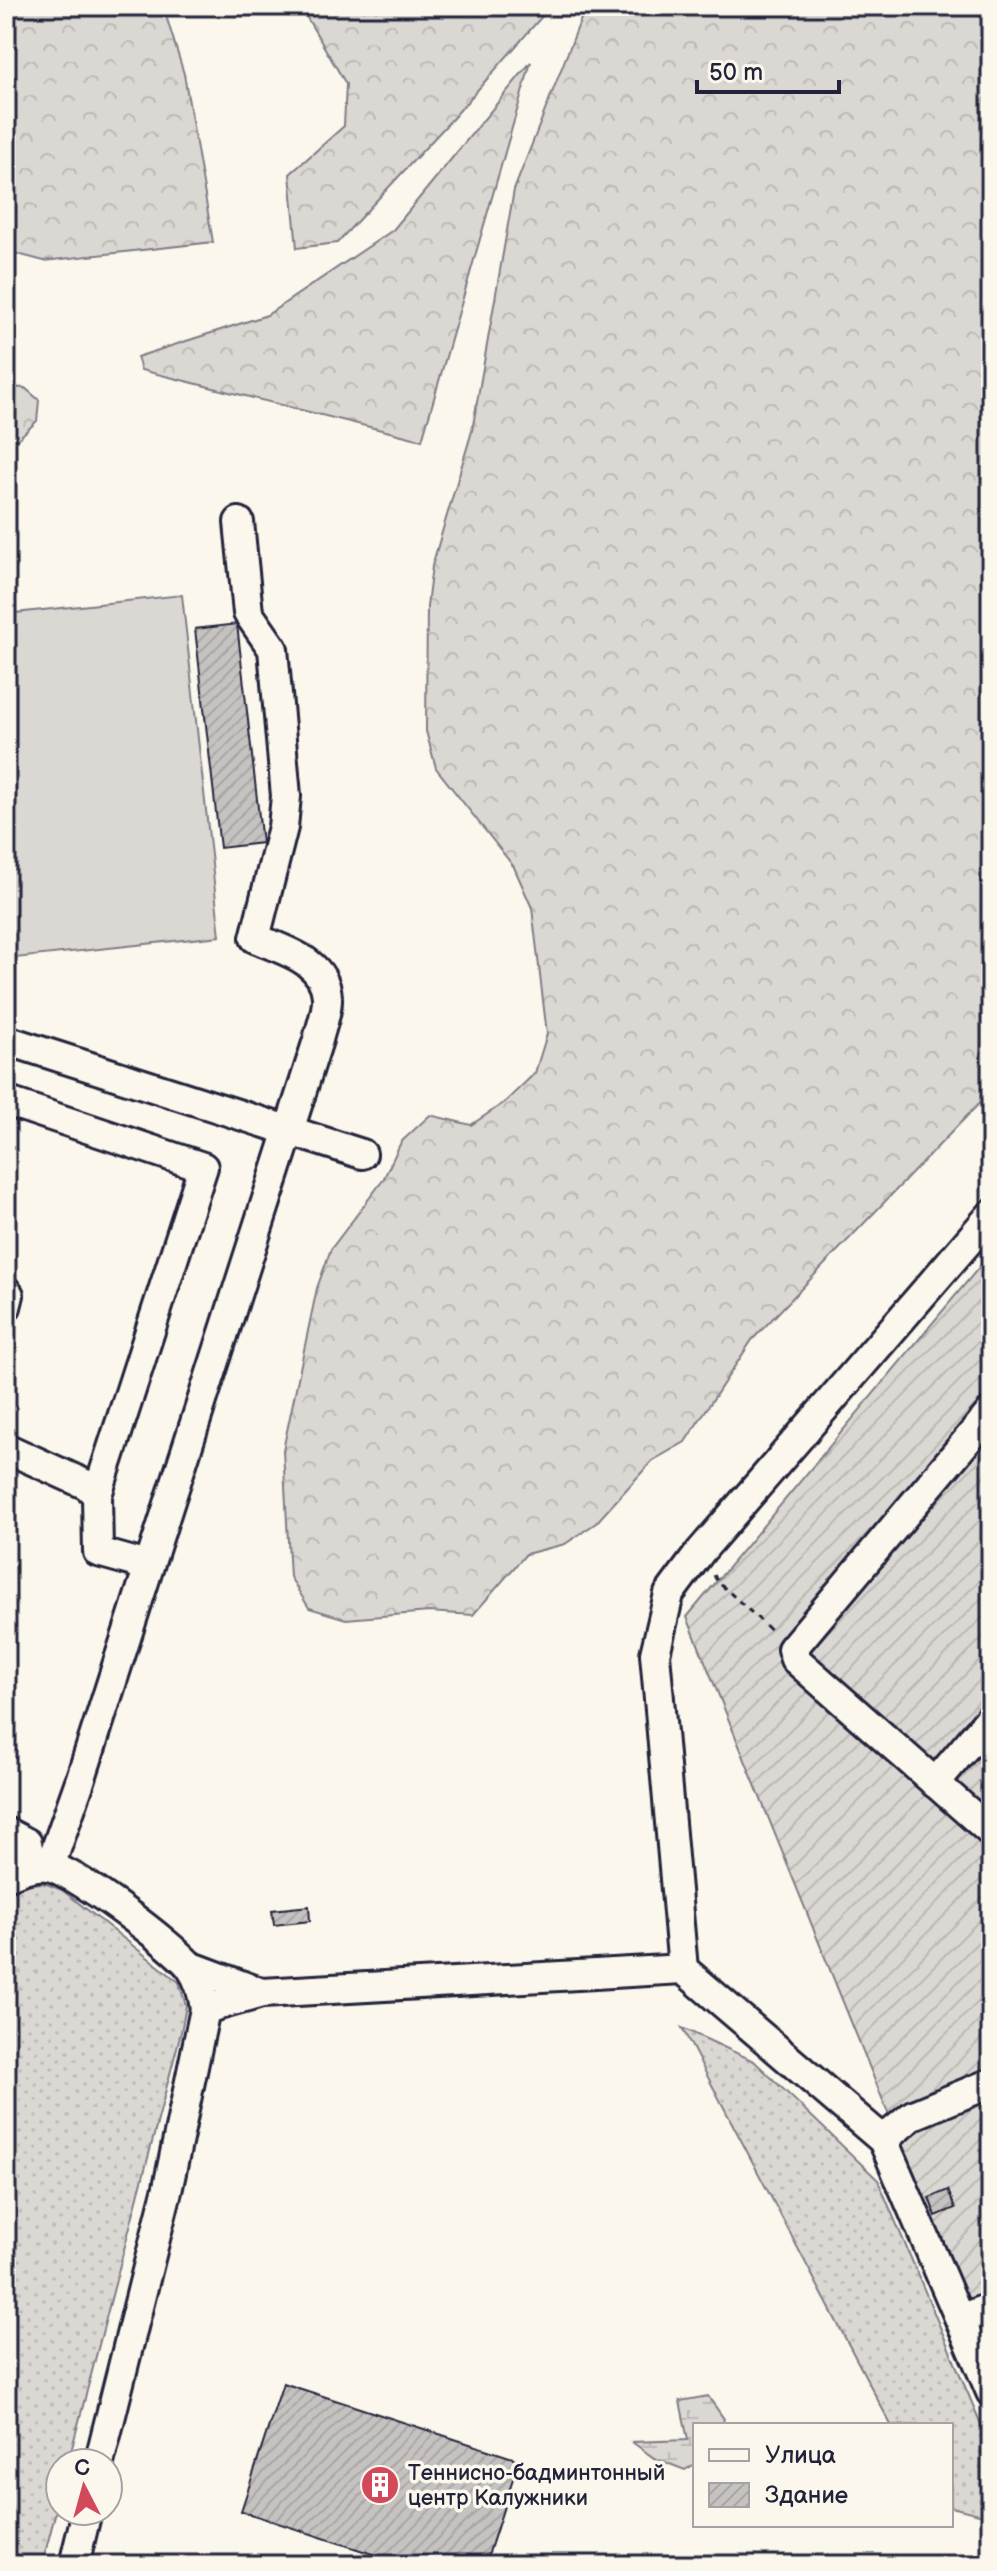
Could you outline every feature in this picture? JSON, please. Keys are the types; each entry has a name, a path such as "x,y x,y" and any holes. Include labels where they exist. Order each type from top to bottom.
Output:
{"street":[{"path":"29,1869 80,1781 318,1040 328,998 323,980 309,962 255,938 283,827 286,796 273,649 248,613 239,522"},
{"path":"6,1040 362,1154"},
{"path":"6,1101 203,1167 97,1495 98,1552 148,1566"},
{"path":"683,1969 655,1654 669,1594 701,1551 991,1215"},
{"path":"6,1291 9,1295 6,1307"},
{"path":"991,1412 792,1649 795,1659 991,1832"},
{"path":"6,1448 87,1485 97,1495"},
{"path":"935,1783 991,1717"},
{"path":"6,1832 27,1843 29,1869"},
{"path":"29,1869 75,1877 136,1920 190,1966 262,1993"},
{"path":"103,2447 168,2187 205,2009 202,1989 190,1966"},
{"path":"205,2009 262,1993 683,1969 883,2140 991,2392"},
{"path":"883,2140 913,2115 991,2083"},
{"path":"960,2319 991,2307"},
{"path":"74,2565 83,2527"}],"path":[{"path":"701,1551 717,1581 792,1649"}],"green space":[{"path":"6,6 163,6 184,74 213,242 44,261 6,251"},
{"path":"300,6 551,6 337,243 297,248 290,174 344,126 346,84"},
{"path":"586,6 991,6 991,1091 752,1340 685,1442 652,1461 596,1523 565,1544 526,1554 473,1615 429,1612 346,1619 309,1608 290,1577 283,1450 317,1288 331,1249 383,1180 401,1142 430,1115 471,1125 505,1102 535,1073 547,1034 532,908 514,867 436,768 426,731 427,606 432,566 472,431 514,190"},
{"path":"531,62 422,440 141,370 137,357 267,315 393,230"},
{"path":"6,387 25,388 39,400 37,421 6,450"},
{"path":"182,595 220,936 6,959 6,614"},
{"path":"991,1253 991,2367 687,1617"},
{"path":"44,1883 62,1890 179,1982 186,2006 72,2447 44,2447 44,2527 52,2527 42,2565 6,2565 6,1889 14,1885"},
{"path":"682,2028 754,2061 878,2180 991,2448 991,2517 953,2508 953,2423 890,2423"},
{"path":"708,2396 724,2419 723,2423 693,2423 693,2465 685,2470 654,2458 632,2442 688,2440 680,2401"}],"building":[{"path":"237,624 262,843 220,848 195,629"},
{"path":"309,1906 310,1921 274,1925 272,1910"},
{"path":"948,2190 955,2208 936,2216 929,2198"},
{"name":"Теннисно-бадминтонный центр Калужники","path":"283,2383 519,2460 485,2565 406,2565 241,2511"}],"place":[{"name":"Теннисно-бадминтонный центр Калужники","path":"380,2485"}]}
